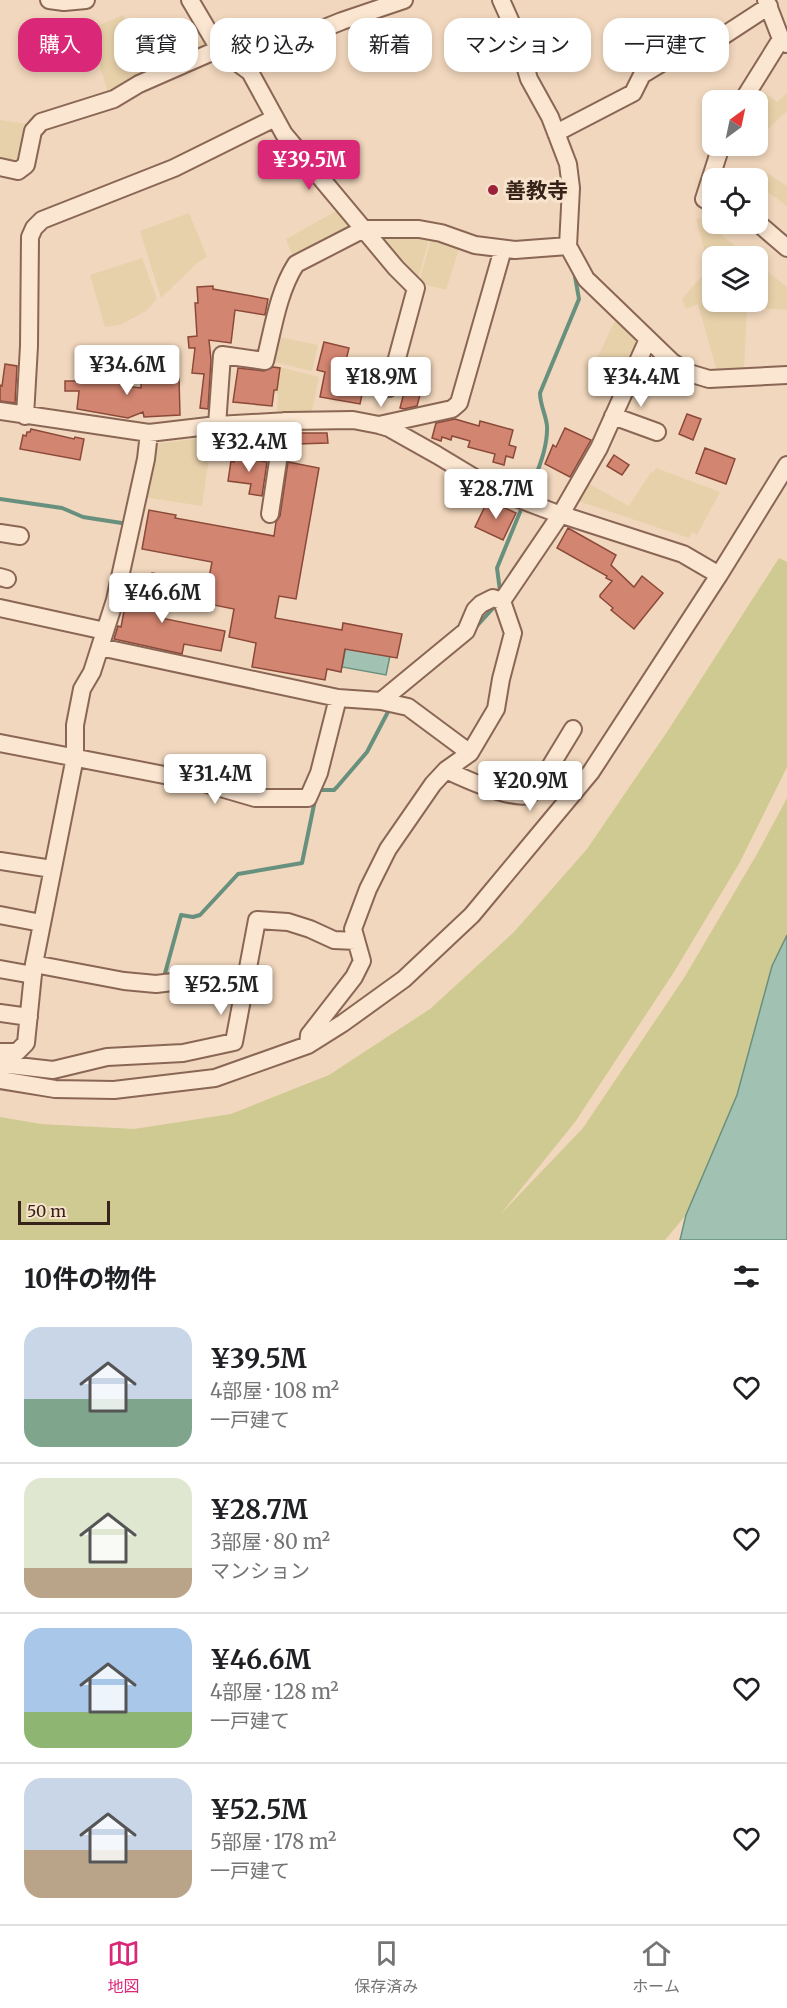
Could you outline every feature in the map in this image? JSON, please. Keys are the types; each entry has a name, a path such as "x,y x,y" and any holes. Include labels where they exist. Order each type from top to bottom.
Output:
{"street":[{"path":"49,0 64,2 86,0"},
{"path":"189,0 210,34"},
{"path":"336,23 404,0"},
{"path":"501,0 514,29 529,80 550,117 568,164 571,188 568,246 586,279 672,362 689,373 709,379 787,375"},
{"path":"556,133 633,93 642,75 675,55 700,51 768,3 784,42 750,90"},
{"path":"0,166 18,171 26,165 33,132 41,122 114,99 139,84 210,53"},
{"path":"250,72 284,134 416,288 389,388"},
{"path":"25,416 29,346 30,237 34,228 42,220 174,168 275,118"},
{"path":"217,425 222,355 265,361 280,302 291,271 296,264 364,229 419,229 441,233 474,245 515,250 568,246"},
{"path":"768,232 787,248"},
{"path":"379,425 452,409 459,403 503,249"},
{"path":"502,601 561,514 599,448 648,339"},
{"path":"0,411 149,433 217,425 285,422 353,420 379,425 418,444 495,490 683,554 719,575"},
{"path":"614,416 657,432"},
{"path":"270,514 285,422"},
{"path":"0,1052 17,1052 26,1043 33,969 75,757 75,724 82,689 92,672 116,600 146,459 149,433"},
{"path":"0,1080 55,1089 114,1090 215,1077 308,1045 404,979 472,915 591,772 719,575 787,465"},
{"path":"0,533 20,536"},
{"path":"381,701 466,631 475,610 481,604 493,598 502,601"},
{"path":"308,1045 309,1035 354,978 362,961 353,929 368,888 388,849 433,784 446,770 470,753 496,709 513,633 502,601"},
{"path":"0,609 103,639 338,698 381,701 408,707 470,753"},
{"path":"0,743 200,782 255,798 308,798 319,773 338,698"},
{"path":"446,770 486,788 526,795 538,785 573,729"},
{"path":"0,861 52,869"},
{"path":"0,915 41,923"},
{"path":"0,1064 53,1070 107,1057 183,1053 234,1042 257,920 288,922 334,940 356,941"},
{"path":"0,969 33,969 156,984 173,982 243,992"},
{"path":"0,1013 29,1017"}],"shaded area":[{"path":"114,19 114,72 150,73 109,95 102,72 102,24"},
{"path":"205,39 209,45 198,50 198,42"},
{"path":"787,93 787,111 768,129 768,95 777,102"},
{"path":"0,120 29,124 20,163 0,162"},
{"path":"768,174 787,186 787,206 768,192"},
{"path":"338,210 355,228 294,260 286,239"},
{"path":"189,213 207,257 197,263 161,298 140,231"},
{"path":"696,219 702,220 702,234 720,234 735,246 703,246"},
{"path":"372,234 430,235 417,283"},
{"path":"432,235 460,246 446,290 419,283"},
{"path":"142,258 157,299 146,311 120,325 105,327 90,275"},
{"path":"768,272 787,287 787,310 768,308"},
{"path":"702,276 702,312 747,312 744,374 718,375 698,304 686,309 682,299"},
{"path":"617,316 640,337 623,382 593,367"},
{"path":"274,336 318,345 312,371 269,361"},
{"path":"268,364 319,377 312,411 277,411 278,394 264,393"},
{"path":"212,437 202,506 143,497 154,444"},
{"path":"656,468 720,492 697,535 692,532 689,538 572,499 584,481 629,506"},
{"path":"779,558 787,562 787,767 740,862 674,972 575,1122 500,1215 583,1128 684,978 787,798 787,935 772,966 737,1095 686,1215 665,1240 0,1240 0,1117 41,1124 134,1129 231,1114 329,1075 430,1009 514,932 587,849 669,729"},
{"path":"347,640 390,656 386,675 342,667"},
{"path":"787,935 787,1240 680,1240 686,1215 737,1095 772,966"}],"building":[{"path":"213,286 213,289 268,299 265,315 235,310 231,343 209,340 211,360 208,409 200,408 204,374 192,373 195,348 189,348 188,337 197,336 195,303 198,303 197,287"},
{"path":"324,342 349,348 341,381 364,385 360,404 320,397 325,372 317,370"},
{"path":"413,358 429,362 417,406 404,409 400,408"},
{"path":"5,364 17,366 15,403 0,401 0,385 2,386"},
{"path":"273,367 280,368 272,406 233,402 238,368 264,371"},
{"path":"119,371 125,386 141,388 141,382 179,378 180,415 144,417 143,412 128,418 77,409 79,391 65,391 65,381 80,381 83,375 91,379"},
{"path":"687,414 701,419 693,440 679,434"},
{"path":"455,419 479,426 480,421 513,430 509,445 516,447 513,458 506,456 504,465 493,462 495,454 468,447 470,441 452,436 451,440 442,437 441,441 432,438 436,423"},
{"path":"565,428 591,440 570,477 545,464 553,445 556,447"},
{"path":"31,429 74,439 75,437 84,439 80,460 20,449 23,435 26,436"},
{"path":"297,433 327,433 328,443 297,444"},
{"path":"705,448 735,459 726,484 696,473"},
{"path":"236,453 255,456 255,460 267,462 262,496 249,494 251,484 228,481 231,461 234,462"},
{"path":"614,455 629,465 622,475 607,466"},
{"path":"288,462 319,468 296,599 279,596 275,618 342,630 343,623 402,634 397,658 345,649 341,672 327,669 325,680 252,667 256,643 229,637 234,609 204,603 212,562 142,549 149,510 176,515 175,518 274,536 276,522 280,516"},
{"path":"488,500 516,513 503,540 475,527"},
{"path":"568,528 616,555 611,565 634,587 642,576 663,593 634,629 611,610 613,608 600,597 612,581 557,548"},
{"path":"152,573 168,576 161,618 225,631 221,651 184,644 182,654 114,639 118,626 121,627 127,595 147,599"}],"waterway":[{"path":"530,492 547,435 540,393 579,299 574,271"},
{"path":"0,499 62,508 83,517 128,524"},
{"path":"500,591 497,568 520,512"},
{"path":"475,628 496,605"},
{"path":"317,790 334,790 337,787 367,752 390,708"},
{"path":"162,977 164,977 181,915 193,917 200,915 238,874 302,863 315,800"}],"place":[{"name":"善教寺","path":"493,190"}]}
